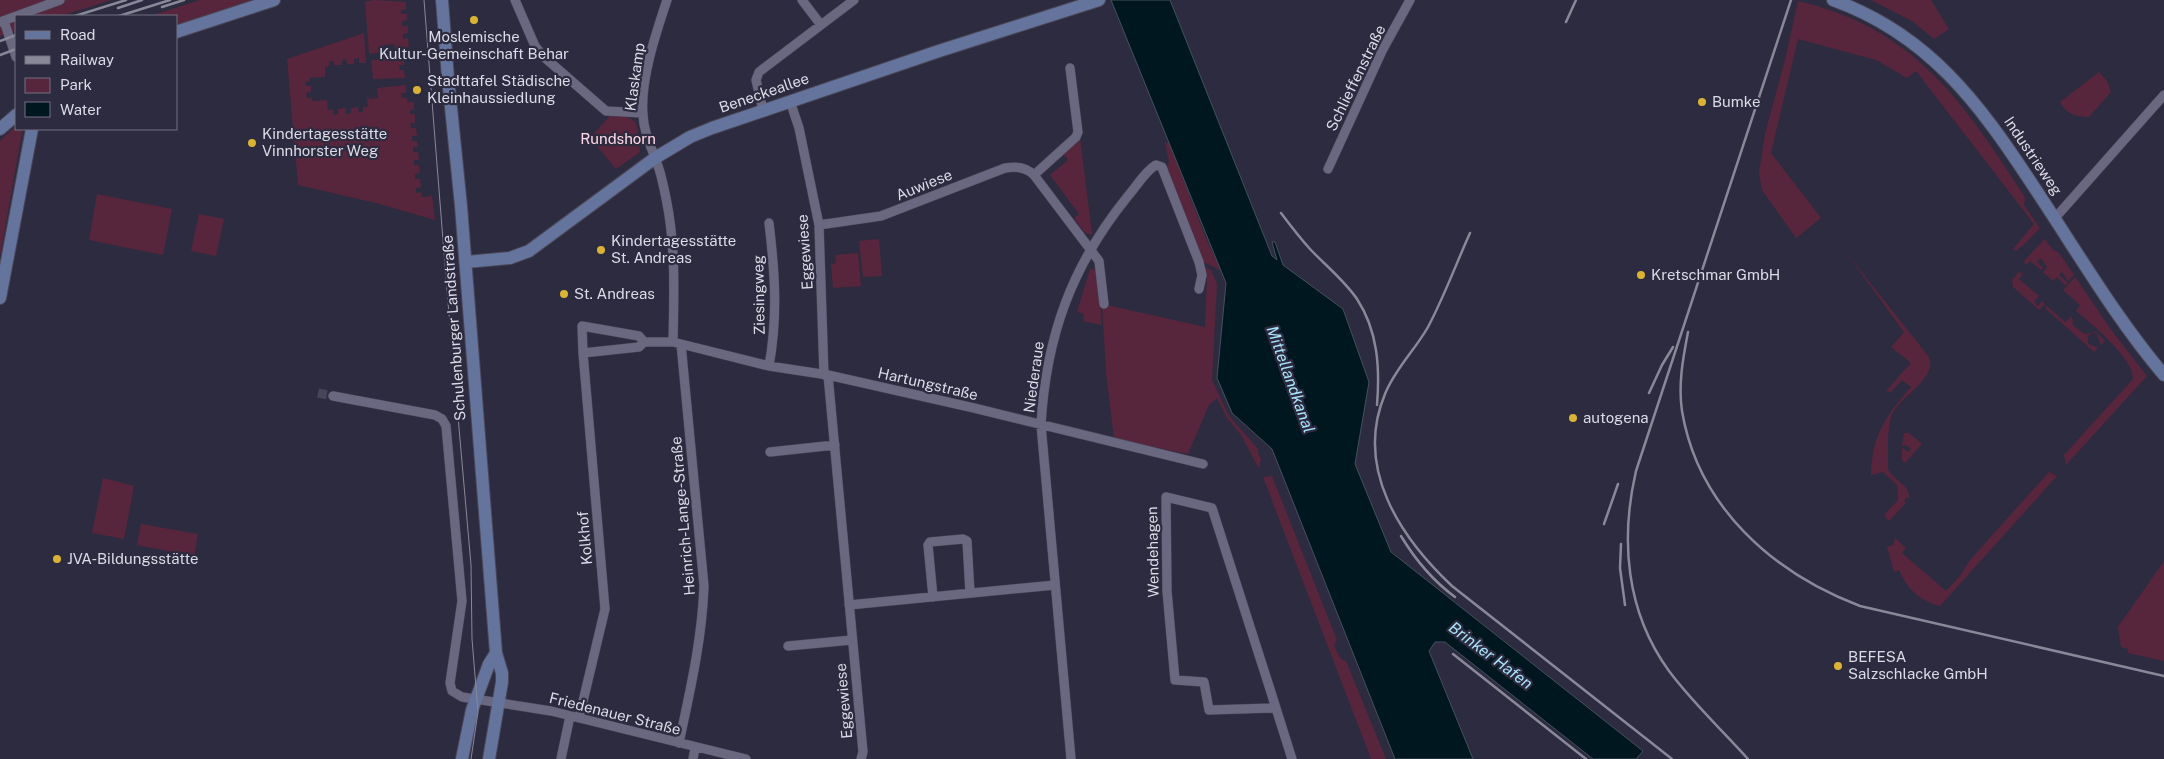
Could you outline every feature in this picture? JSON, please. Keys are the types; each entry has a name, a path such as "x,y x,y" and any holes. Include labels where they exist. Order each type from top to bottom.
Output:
{"street":[{"path":"19,15 60,0"},
{"path":"178,31 274,0"},
{"name":"Schulenburger Landstraße","path":"442,0 466,262 496,653 502,673 500,702 489,759"},
{"path":"515,0 534,46 544,57 606,111 642,113"},
{"name":"Klaskamp","path":"667,0 647,68 642,113 645,136 655,158 666,199 671,233 677,343"},
{"path":"802,0 821,25"},
{"path":"764,110 756,80 759,72 854,0"},
{"name":"Beneckeallee","path":"466,262 510,258 529,251 655,158 704,131 1098,0"},
{"name":"Schlieffenstraße","path":"1328,169 1383,49 1410,0"},
{"name":"Industrieweg","path":"1833,0 1867,14 1904,36 1955,80 2003,140 2136,340 2164,374"},
{"path":"15,16 2,21 15,54"},
{"path":"1070,68 1078,132 1076,137 1034,175 1099,261 1104,304"},
{"path":"2055,218 2164,95"},
{"name":"Eggewiese","path":"790,101 799,128 819,225 826,375 835,445 863,752 862,759"},
{"path":"0,129 15,116"},
{"path":"0,298 32,130"},
{"name":"Niederaue","path":"1071,759 1041,425 1047,370 1052,341 1071,289 1090,250 1112,216 1153,166 1159,165 1163,170 1199,262 1202,275 1199,288"},
{"name":"Auwiese","path":"819,225 881,216 1005,168 1015,166 1026,169 1034,175"},
{"name":"Ziesingweg","path":"769,223 774,263 776,309 769,366"},
{"name":"Hartungstraße","path":"642,345 639,336 582,326 583,353 642,345 677,343 769,366 826,375 1203,464"},
{"name":"Heinrich-Lange-Straße","path":"677,343 704,586 703,620 699,653 680,744"},
{"name":"Kolkhof","path":"579,718 605,609 583,353"},
{"name":"Schulenburger Landstraße","path":"333,396 435,415 442,419 446,426 462,601 450,683 452,691 456,695 477,700"},
{"path":"770,452 835,445"},
{"name":"Wendehagen","path":"1276,708 1210,710 1204,682 1175,680 1167,591 1166,497 1212,508 1276,708 1292,759"},
{"path":"933,597 928,545 930,542 967,541 970,593"},
{"path":"849,605 1055,585"},
{"name":"Eggewiese","path":"788,646 852,640"},
{"path":"462,759 468,725 489,664 496,653"},
{"name":"Friedenauer Straße","path":"477,700 500,702 570,716 746,759"},
{"path":"561,759 570,716"},
{"path":"693,759 695,748"}],"green space":[{"path":"0,0 111,0 64,15 15,15 15,31 0,36"},
{"path":"200,0 274,0 178,31 178,15 153,15"},
{"path":"374,0 406,2 406,9 401,10 401,14 407,14 407,20 402,21 402,26 408,26 408,33 403,34 403,39 408,38 409,47 395,49 394,44 384,45 384,52 369,54 365,2"},
{"path":"1871,0 1931,0 1949,29 1934,39 1912,21"},
{"path":"1798,1 1839,14 1875,30 1905,50 1932,74 1957,101 1980,130 2025,197 2024,205 2040,228 2022,247 2016,251 2013,249 2034,224 1916,71 1907,78 1876,60 1798,39 1771,153 1821,218 1796,238 1762,190 1759,173 1765,134 1786,56"},
{"path":"364,33 366,63 359,63 359,58 354,59 354,64 347,64 346,59 342,60 342,65 334,65 334,61 329,61 329,66 325,67 325,77 310,78 310,81 305,82 306,86 311,86 311,92 306,93 307,98 312,98 312,101 327,100 328,110 333,110 334,115 338,114 338,109 346,108 346,114 351,113 351,108 358,107 359,113 363,112 363,107 368,107 367,96 370,99 378,98 377,88 406,85 406,93 401,93 402,98 407,98 407,102 414,102 414,110 410,110 410,114 415,114 415,123 410,123 411,128 416,128 417,136 412,136 412,141 417,141 418,147 413,147 413,152 418,152 419,160 414,160 414,165 419,165 420,173 415,174 415,179 420,179 421,187 416,188 416,193 421,192 422,197 432,196 435,220 376,203 298,185 287,59"},
{"path":"397,58 398,61 404,61 404,65 399,65 400,70 404,70 405,78 373,79 371,60"},
{"path":"2099,72 2107,81 2111,92 2089,117 2068,112 2060,102"},
{"name":"Rundshorn","path":"610,116 633,120 636,123 638,134 640,152 616,169 590,138"},
{"path":"15,127 15,130 21,130 22,132 0,257 0,141"},
{"path":"1080,137 1091,235 1084,232 1074,218 1079,214 1050,175 1068,160 1063,153"},
{"path":"1169,142 1204,234 1221,271 1200,260 1166,170 1169,162 1165,143"},
{"path":"97,194 172,209 163,255 89,240"},
{"path":"199,214 224,219 216,256 191,251"},
{"path":"879,239 882,276 863,277 859,241"},
{"path":"2045,239 2052,249 2059,253 2074,275 2068,281 2062,272 2059,275 2068,283 2065,285 2057,277 2053,281 2043,272 2047,267 2041,258 2037,262 2043,268 2041,270 2030,261 2026,265 2024,261"},
{"path":"1845,251 1929,357 1928,373 1894,410 1891,417 1888,436 1888,469 1905,486 1909,499 1907,497 1904,501 1906,503 1889,521 1884,515 1898,500 1897,485 1883,472 1871,475 1872,461 1874,448 1882,427 1894,407 1911,387 1902,380 1891,392 1886,391 1911,363 1891,347 1904,332"},
{"path":"858,253 861,286 833,288 831,264 836,263 835,255"},
{"path":"1203,266 1211,270 1217,284 1212,380 1229,416 1258,449 1258,454 1261,458 1259,469 1241,435 1227,418 1217,398 1209,405 1188,454 1114,439 1106,372 1102,304 1205,327 1207,278"},
{"path":"1090,269 1097,270 1102,325 1083,321 1084,314 1077,312"},
{"path":"2019,272 2023,274 2019,279 2039,296 2034,302 2038,306 2042,301 2045,304 2039,310 2013,287 2012,280"},
{"path":"2076,278 2112,331 2147,376 2066,465 2064,455 2133,379 2127,362 2120,352 2076,311 2080,305 2063,290"},
{"path":"2047,306 2065,322 2072,316 2073,325 2084,334 2096,332 2105,341 2101,345 2097,334 2092,333 2088,336 2088,344 2098,348 2094,352 2045,308"},
{"path":"1904,433 1909,433 1922,444 1905,463 1902,460 1902,448 1908,452 1911,449 1906,445 1902,446"},
{"path":"2049,472 2057,476 1940,606 1920,597 1906,583 1899,570 1894,572 1887,547 1893,545 1895,538 1906,548 1902,553 1946,591 1960,576 1970,560"},
{"path":"1272,476 1337,640 1334,646 1341,659 1346,661 1386,759 1371,759 1263,477"},
{"path":"103,478 134,486 124,539 92,533"},
{"path":"141,524 198,534 194,556 137,545"},
{"path":"2164,561 2164,661 2128,653 2128,649 2121,647 2118,627"}],"water":[{"path":"1111,0 1170,0 1272,256 1277,260 1272,242 1275,242 1283,265 1343,309 1369,382 1355,464 1391,552 1643,751 1636,759 1593,759 1445,642 1435,642 1429,651 1473,759 1395,759 1272,449 1232,413 1217,378 1226,283"}],"tunnel":[{"path":"318,393 333,396"}],"tram line":[{"path":"424,0 471,565 472,639 478,712 471,759"}],"railway":[{"path":"78,15 126,0"},
{"path":"118,8 142,0"},
{"path":"122,15 170,0"},
{"path":"162,7 184,0"},
{"path":"1566,22 1576,0"},
{"path":"1748,759 1687,694 1669,671 1643,625 1630,575 1628,523 1636,471 1791,0"},
{"path":"0,41 15,35"},
{"path":"0,55 15,49"},
{"path":"1281,213 1298,236 1346,285 1364,311 1373,337 1378,364 1377,405"},
{"path":"1470,233 1428,327 1394,376 1385,394 1377,421 1375,448 1379,474 1387,499 1415,546 1452,586 1672,759"},
{"path":"1688,332 1681,391 1682,411 1691,446 1704,477 1722,506 1744,532 1770,555 1798,575 1828,592 1860,606 2164,676"},
{"path":"1649,393 1673,347"},
{"path":"1604,524 1618,484"},
{"path":"1401,536 1425,570 1455,597"},
{"path":"1621,544 1620,568 1625,605"},
{"path":"1453,654 1586,759"}],"place":[{"name":"Moslemische Kultur-Gemeinschaft Behar","path":"474,20"},
{"name":"Stadttafel Städische Kleinhaussiedlung","path":"417,90"},
{"name":"Bumke","path":"1702,102"},
{"name":"Kindertagesstätte Vinnhorster Weg","path":"252,143"},
{"name":"Kindertagesstätte St. Andreas","path":"601,250"},
{"name":"Kretschmar GmbH","path":"1641,275"},
{"name":"St. Andreas","path":"564,294"},
{"name":"autogena","path":"1573,418"},
{"name":"JVA-Bildungsstätte","path":"57,559"},
{"name":"BEFESA Salzschlacke GmbH","path":"1838,666"}],"water label":[{"name":"Mittellandkanal","path":"1291,379"},
{"name":"Brinker Hafen","path":"1491,655"}]}
